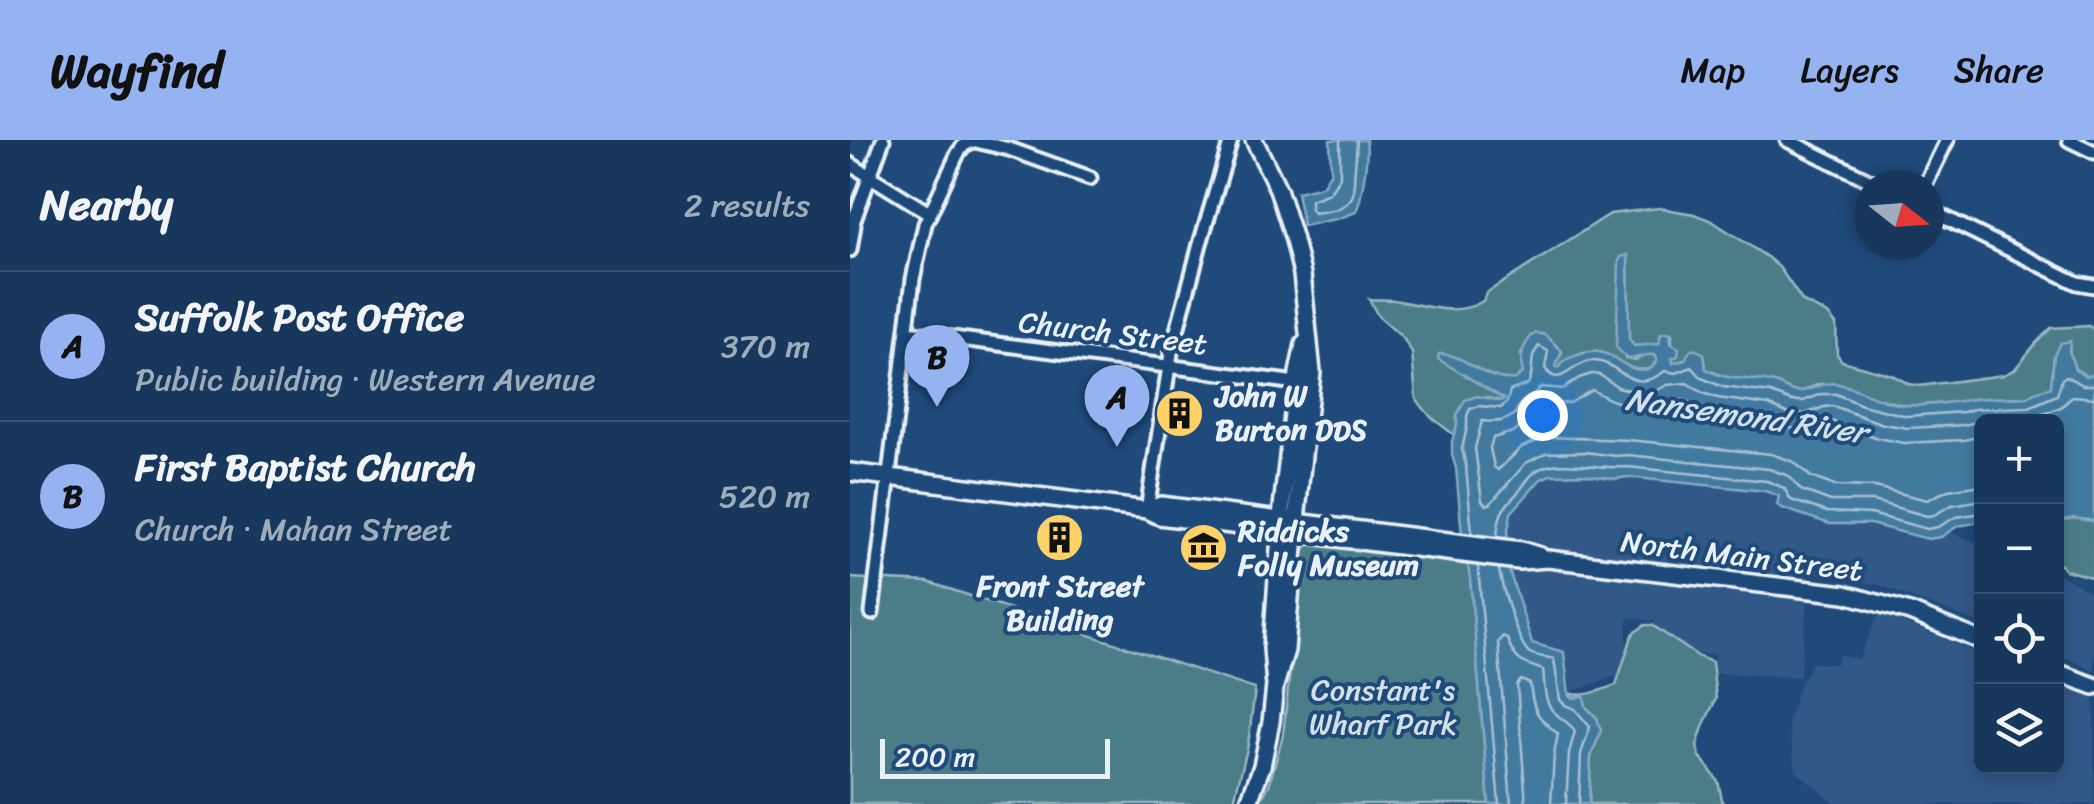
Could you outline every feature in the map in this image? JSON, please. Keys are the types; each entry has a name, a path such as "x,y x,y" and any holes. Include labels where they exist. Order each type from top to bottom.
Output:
{"main road":[{"path":"1248,804 1268,742 1275,686 1272,648 1304,384 1312,372 1302,274 1293,236 1278,190 1254,140"},
{"name":"North Main Street","path":"850,472 1147,510 1159,516 1288,526 1845,594 1897,607 1974,639"},
{"path":"2064,675 2094,686"}],"street":[{"path":"850,250 852,228 884,140"},
{"path":"872,613 920,238 958,153 972,140 1090,178"},
{"path":"1147,510 1168,365 1231,140"},
{"path":"1787,140 1854,173"},
{"path":"1932,170 1947,140"},
{"path":"2069,140 2094,152"},
{"path":"850,164 929,213"},
{"path":"1944,217 2078,283 2094,286"},
{"name":"Church Street","path":"907,332 1304,384"}],"shaded area":[{"path":"1583,474 1765,491 1779,496 1801,513 1830,524 1870,524 1919,537 1941,537 1950,532 1974,541 1974,621 1879,585 1810,572 1800,677 1714,673 1715,655 1661,652 1654,621 1628,617 1625,673 1568,693 1564,652 1532,643 1509,570 1507,536 1511,513 1541,479"},
{"path":"2064,577 2094,594 2094,670 2064,657"},
{"path":"1879,613 1974,651 1974,774 2064,774 2064,686 2094,698 2094,804 1836,804 1796,771 1788,722 1799,686 1812,663 1836,664 1840,655 1859,659"}],"green space":[{"path":"1659,208 1712,221 1779,267 1803,302 1828,314 1836,324 1837,354 1842,361 1919,386 2003,375 2015,369 2051,328 2089,326 2094,330 2094,374 2087,376 2075,369 2070,342 2054,355 2051,388 2028,397 1908,406 1838,384 1819,384 1801,392 1778,384 1725,377 1706,369 1704,354 1671,361 1672,336 1659,344 1634,346 1629,339 1628,255 1625,358 1636,360 1645,354 1654,355 1657,360 1652,368 1632,368 1609,355 1590,352 1569,359 1558,368 1555,367 1562,353 1531,336 1521,355 1523,371 1516,379 1496,377 1439,359 1505,400 1486,397 1457,415 1454,435 1431,417 1416,399 1412,353 1403,338 1378,316 1369,299 1440,309 1473,306 1483,301 1486,293 1610,214"},
{"path":"2064,520 2094,521 2094,578 2064,569"},
{"name":"Constant's Wharf Park","path":"1313,543 1469,565 1489,804 1259,804 1269,785 1283,735 1303,551"},
{"path":"850,578 928,582 1255,689 1248,745 1233,804 850,804"},
{"path":"1645,625 1652,625 1712,662 1716,699 1697,745 1699,755 1718,781 1723,804 1589,804 1597,718 1586,707 1584,697 1573,698 1568,693 1587,694 1616,685 1631,639"}],"water":[{"path":"1330,140 1366,140 1366,166 1358,206 1356,212 1340,218 1303,226 1297,192 1322,186 1331,172"},
{"name":"Nansemond River","path":"1628,255 1629,339 1634,346 1659,344 1661,334 1671,333 1670,343 1679,348 1673,363 1685,360 1695,350 1704,354 1706,369 1714,373 1774,383 1794,391 1834,383 1888,402 1913,405 2028,397 2051,387 2054,355 2060,343 2070,341 2075,369 2086,376 2094,374 2094,521 2064,520 2064,414 1974,414 1974,523 1928,539 1870,524 1830,524 1782,508 1777,505 1779,496 1765,491 1583,474 1541,479 1511,513 1507,536 1509,570 1532,643 1564,652 1569,696 1584,696 1586,707 1597,718 1601,731 1591,756 1589,804 1489,804 1470,577 1452,441 1457,415 1465,400 1477,396 1504,399 1438,359 1439,354 1458,358 1494,377 1516,379 1523,372 1525,345 1536,333 1546,335 1562,351 1555,367 1558,368 1569,358 1591,352 1610,356 1632,368 1652,368 1657,360 1654,355 1630,359 1616,347 1621,257"}],"place":[{"name":"First Baptist Church","path":"937,407"},
{"name":"John W Burton DDS","path":"1180,413"},
{"name":"Suffolk Post Office","path":"1117,447"},
{"name":"Front Street Building","path":"1060,537"},
{"name":"Riddicks Folly Museum","path":"1203,548"}]}
